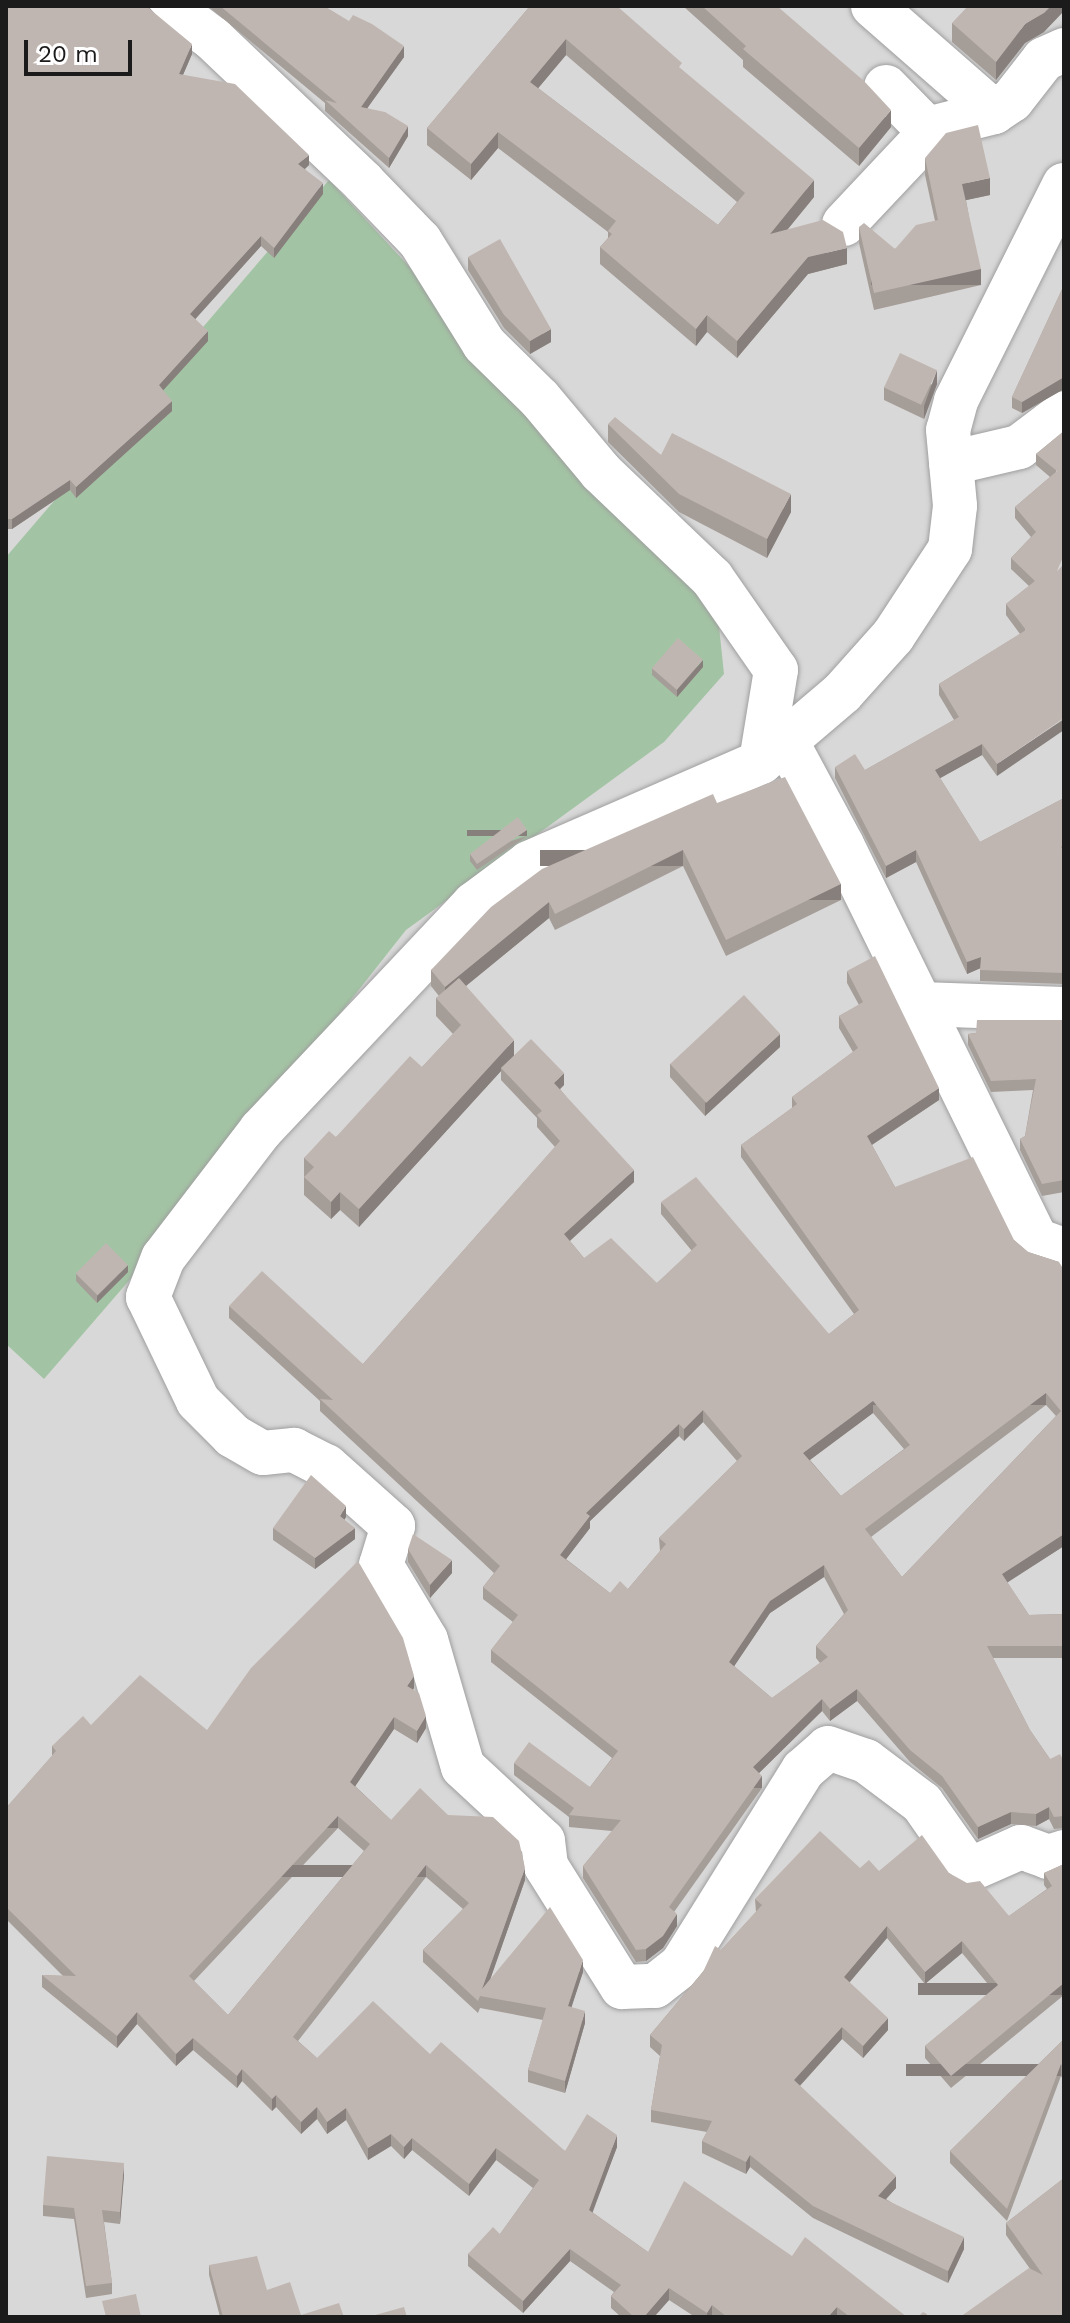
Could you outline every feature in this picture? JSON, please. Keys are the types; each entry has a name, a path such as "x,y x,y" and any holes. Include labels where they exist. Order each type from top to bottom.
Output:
{"street":[{"path":"169,6 212,38 420,241 484,344 540,399 601,472 712,578 776,670 773,751 921,1004 1036,1240 1064,1250"},
{"path":"873,6 994,112"},
{"path":"927,129 994,112 1012,100 1044,59 1064,50"},
{"path":"886,87 927,129"},
{"path":"844,224 926,137 927,129"},
{"path":"1064,185 956,401 948,430 955,506 950,549 893,636 842,693 773,751 529,863 474,904 261,1130 163,1258 148,1297 198,1401 233,1436 263,1453 294,1450 326,1466 393,1526 381,1565 426,1640 463,1767 543,1841 546,1866 622,1987 655,1986 681,1966 803,1770 828,1748 866,1761 922,1803 969,1870 1021,1847 1048,1857 1064,1852"},
{"path":"951,463 1019,447 1064,413"},
{"path":"921,1004 1064,1009"}],"shaded area":[{"path":"6,6 1064,6 1064,2317 6,2317"}],"green space":[{"path":"329,180 716,598 724,674 664,742 406,930 133,1276 44,1379 6,1344 6,557"}],"building":[{"path":"6,6 146,6 192,44 179,74 235,84 309,155 298,164 323,183 274,248 261,236 190,314 208,331 159,385 172,401 76,487 70,480 12,519 6,519"},
{"path":"220,6 324,6 349,21 353,15 372,24 404,46 361,107 385,112 408,126 389,158 325,100 337,103"},
{"path":"530,6 617,6 682,63 679,67 814,180 770,234 823,220 843,232 847,248 808,257 737,341 707,315 696,329 600,247 612,234 608,231 616,221 498,132 471,164 427,128","holes":["566,39 745,193 718,225 530,82"]},
{"path":"702,6 777,6 864,81 891,110 859,148 743,49 746,46"},
{"path":"968,6 1051,6 1025,24 996,62 952,23"},
{"path":"978,125 990,178 962,184 981,269 874,293 859,227 864,223 895,249 916,225 938,220 925,158 946,133"},
{"path":"500,239 551,329 530,341 504,315 468,257"},
{"path":"1064,285 1064,377 1022,402 1012,397"},
{"path":"900,353 937,370 921,405 884,387"},
{"path":"615,417 661,455 672,433 791,494 767,539 679,494 608,424"},
{"path":"1064,431 1064,555 1057,571 1064,564 1064,718 997,764 982,744 935,770 980,842 1064,798 1064,845 1061,847 1064,852 1064,973 980,970 981,957 967,962 916,850 886,866 835,767 855,754 865,770 959,717 939,684 1026,630 1006,604 1035,581 1011,558 1036,532 1015,507 1057,471 1036,454"},
{"path":"678,638 703,660 677,690 652,668"},
{"path":"785,777 841,884 726,940 683,850 555,914 549,902 445,987 431,970 491,907 542,869 713,794 717,803"},
{"path":"518,817 527,830 477,864 470,854"},
{"path":"875,956 939,1088 867,1136 895,1187 973,1157 1014,1240 1028,1252 1059,1262 1064,1270 1064,1534 1002,1574 1029,1615 1064,1614 1064,1646 987,1646 1030,1730 1050,1759 1060,1754 1064,1762 1064,1816 1054,1817 1049,1807 1036,1814 1011,1812 978,1827 942,1776 910,1750 857,1689 830,1709 822,1699 753,1767 762,1776 669,1907 677,1914 663,1936 646,1949 636,1950 583,1866 621,1820 569,1815 574,1808 514,1763 529,1742 590,1787 618,1751 491,1650 518,1615 483,1587 500,1566 320,1399 333,1400 229,1306 262,1271 363,1364 560,1141 537,1115 542,1111 501,1068 531,1039 564,1073 554,1083 634,1170 564,1234 584,1258 611,1238 657,1283 697,1245 661,1202 696,1177 829,1334 859,1310 741,1145 797,1104 792,1097 858,1048 839,1016 863,1002 847,971","holes":["1046,1393 1061,1411 902,1577 865,1529","873,1401 910,1445 841,1496 803,1453","703,1410 742,1456 659,1538 666,1544 628,1589 620,1581 610,1593 560,1555 590,1516 586,1513 679,1424 684,1429","824,1565 848,1610 816,1646 828,1657 772,1698 729,1662 770,1601"]},
{"path":"459,978 514,1040 359,1209 340,1192 331,1202 304,1177 314,1167 304,1158 329,1131 336,1137 410,1056 422,1067 461,1025 436,998"},
{"path":"744,995 780,1034 706,1103 670,1064"},
{"path":"977,1020 1064,1020 1064,1180 1042,1184 1020,1139 1025,1136 1036,1079 991,1081 968,1034 976,1033"},
{"path":"106,1243 128,1265 98,1295 76,1273"},
{"path":"311,1475 346,1506 340,1516 355,1528 315,1558 273,1528"},
{"path":"413,1534 452,1560 430,1585 408,1549"},
{"path":"358,1561 403,1638 414,1676 407,1686 419,1693 426,1716 417,1731 394,1717 350,1782 391,1820 420,1788 448,1815 493,1817 519,1841 525,1868 482,1989 550,1907 583,1960 568,2006 585,2011 565,2081 528,2070 546,2008 480,1996 478,2001 423,1950 469,1903 426,1865 293,2037 317,2058 373,2001 430,2054 441,2042 565,2151 587,2114 617,2135 589,2210 648,2252 684,2181 792,2256 805,2237 907,2317 850,2317 837,2307 828,2317 727,2317 712,2305 707,2313 669,2288 644,2317 634,2317 611,2296 621,2285 570,2249 523,2301 468,2254 493,2227 500,2234 539,2180 496,2148 469,2184 412,2138 404,2147 391,2134 368,2148 346,2108 327,2122 317,2107 301,2122 276,2095 272,2099 242,2069 237,2076 193,2038 176,2054 137,2012 117,2036 42,1975 76,1976 6,1907 6,1808 56,1751 52,1746 83,1716 91,1725 140,1675 207,1730 251,1668","holes":["338,1816 370,1844 228,2015 189,1976"]},
{"path":"820,1831 860,1868 869,1860 879,1871 922,1835 949,1873 967,1883 980,1881 1009,1916 1052,1886 1044,1873 1064,1864 1064,1983 951,2076 925,2046 998,1985 962,1941 925,1972 887,1926 844,1977 888,2018 863,2046 842,2027 794,2080 896,2176 878,2196 964,2237 948,2271 813,2206 750,2155 746,2162 702,2141 712,2121 651,2110 662,2045 650,2035 703,1972 715,1946 721,1950 762,1905 755,1899"},
{"path":"1064,2039 1064,2069 1061,2064 1007,2209 950,2151"},
{"path":"47,2156 124,2163 120,2212 102,2210 112,2283 86,2286 74,2208 43,2205"},
{"path":"1064,2178 1064,2317 960,2317 1029,2268 1043,2275 1006,2223"},
{"path":"257,2256 267,2290 290,2282 301,2315 339,2303 344,2317 223,2317 209,2265"},
{"path":"136,2294 141,2317 106,2317 102,2301"},
{"path":"404,2307 407,2317 368,2317"}]}
